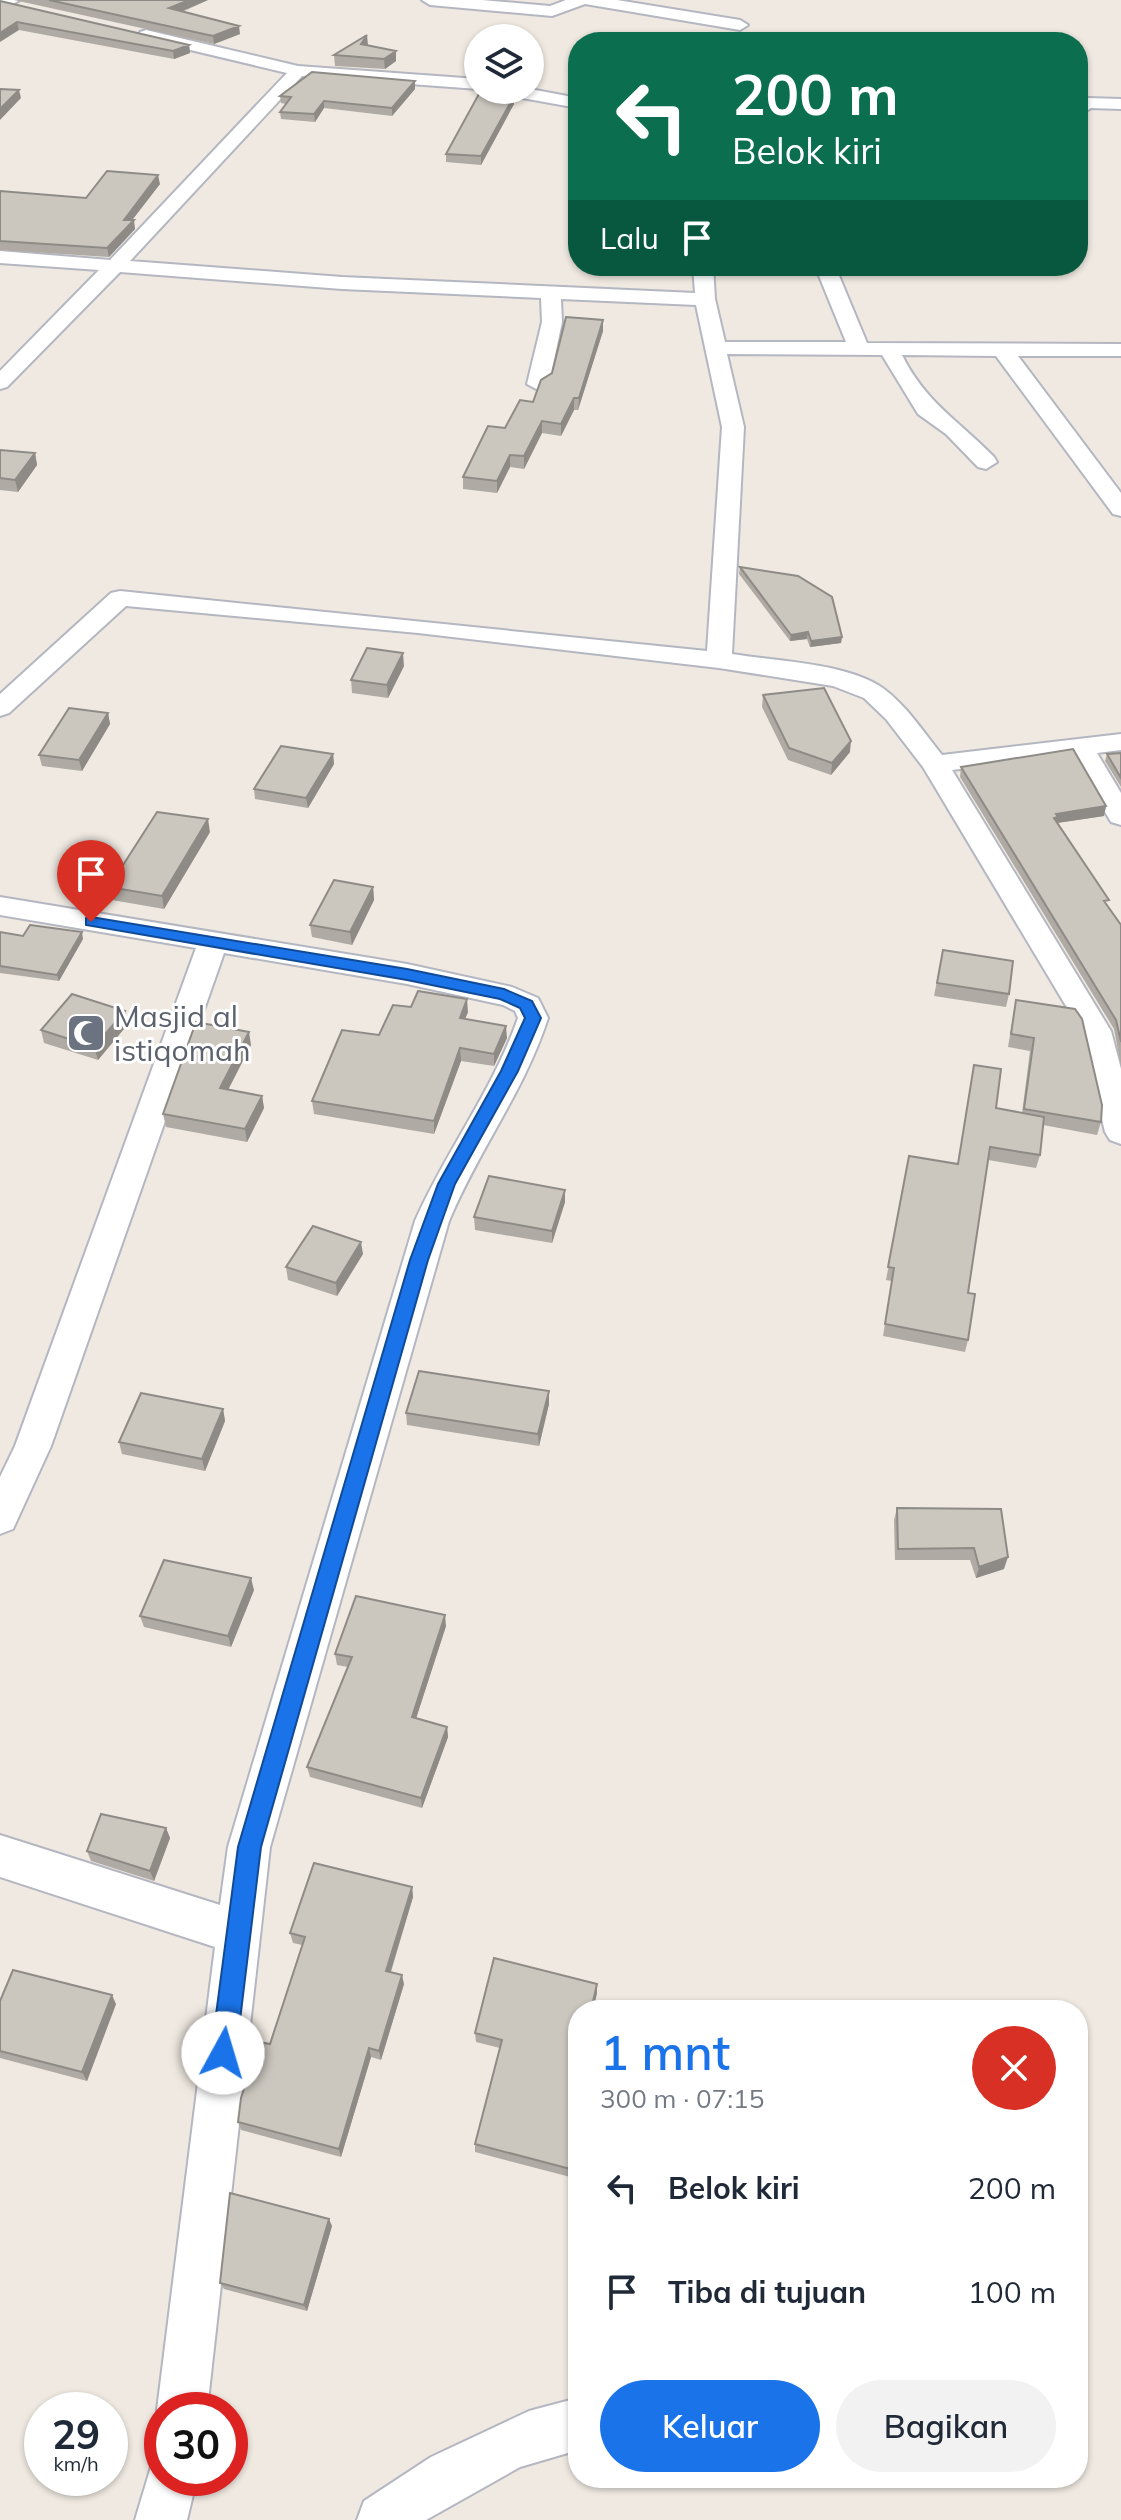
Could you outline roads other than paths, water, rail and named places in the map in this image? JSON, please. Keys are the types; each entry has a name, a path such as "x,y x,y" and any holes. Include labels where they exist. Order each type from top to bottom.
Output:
{"street":[{"path":"430,0 549,6 562,10 580,0"},
{"path":"589,0 744,19 736,32"},
{"path":"129,31 298,71 464,83"},
{"path":"0,383 298,71"},
{"path":"544,97 568,101"},
{"path":"1088,103 1121,104"},
{"path":"0,257 551,294 705,299"},
{"path":"704,276 705,299 733,427 719,660"},
{"path":"829,276 859,349"},
{"path":"538,384 552,322 551,294"},
{"path":"716,348 1121,350"},
{"path":"889,349 902,376 926,409 954,429 986,462"},
{"path":"1002,349 1121,509"},
{"path":"0,708 120,598 418,626 719,660 855,684 873,693 895,713 935,764 1109,1030 1121,1132"},
{"path":"935,764 1121,742"},
{"path":"1081,748 1121,816"},
{"path":"0,906 407,974 512,997 527,1005 533,1018 509,1071 446,1184 419,1260 249,1847 184,2392"},
{"path":"0,1518 33,1446 213,942"},
{"path":"0,1856 237,1932"},
{"path":"383,2520 418,2491 550,2428 568,2425"},
{"path":"161,2520 167,2496"}],"place":[{"name":"Masjid al istiqomah","path":"86,1033"}]}
